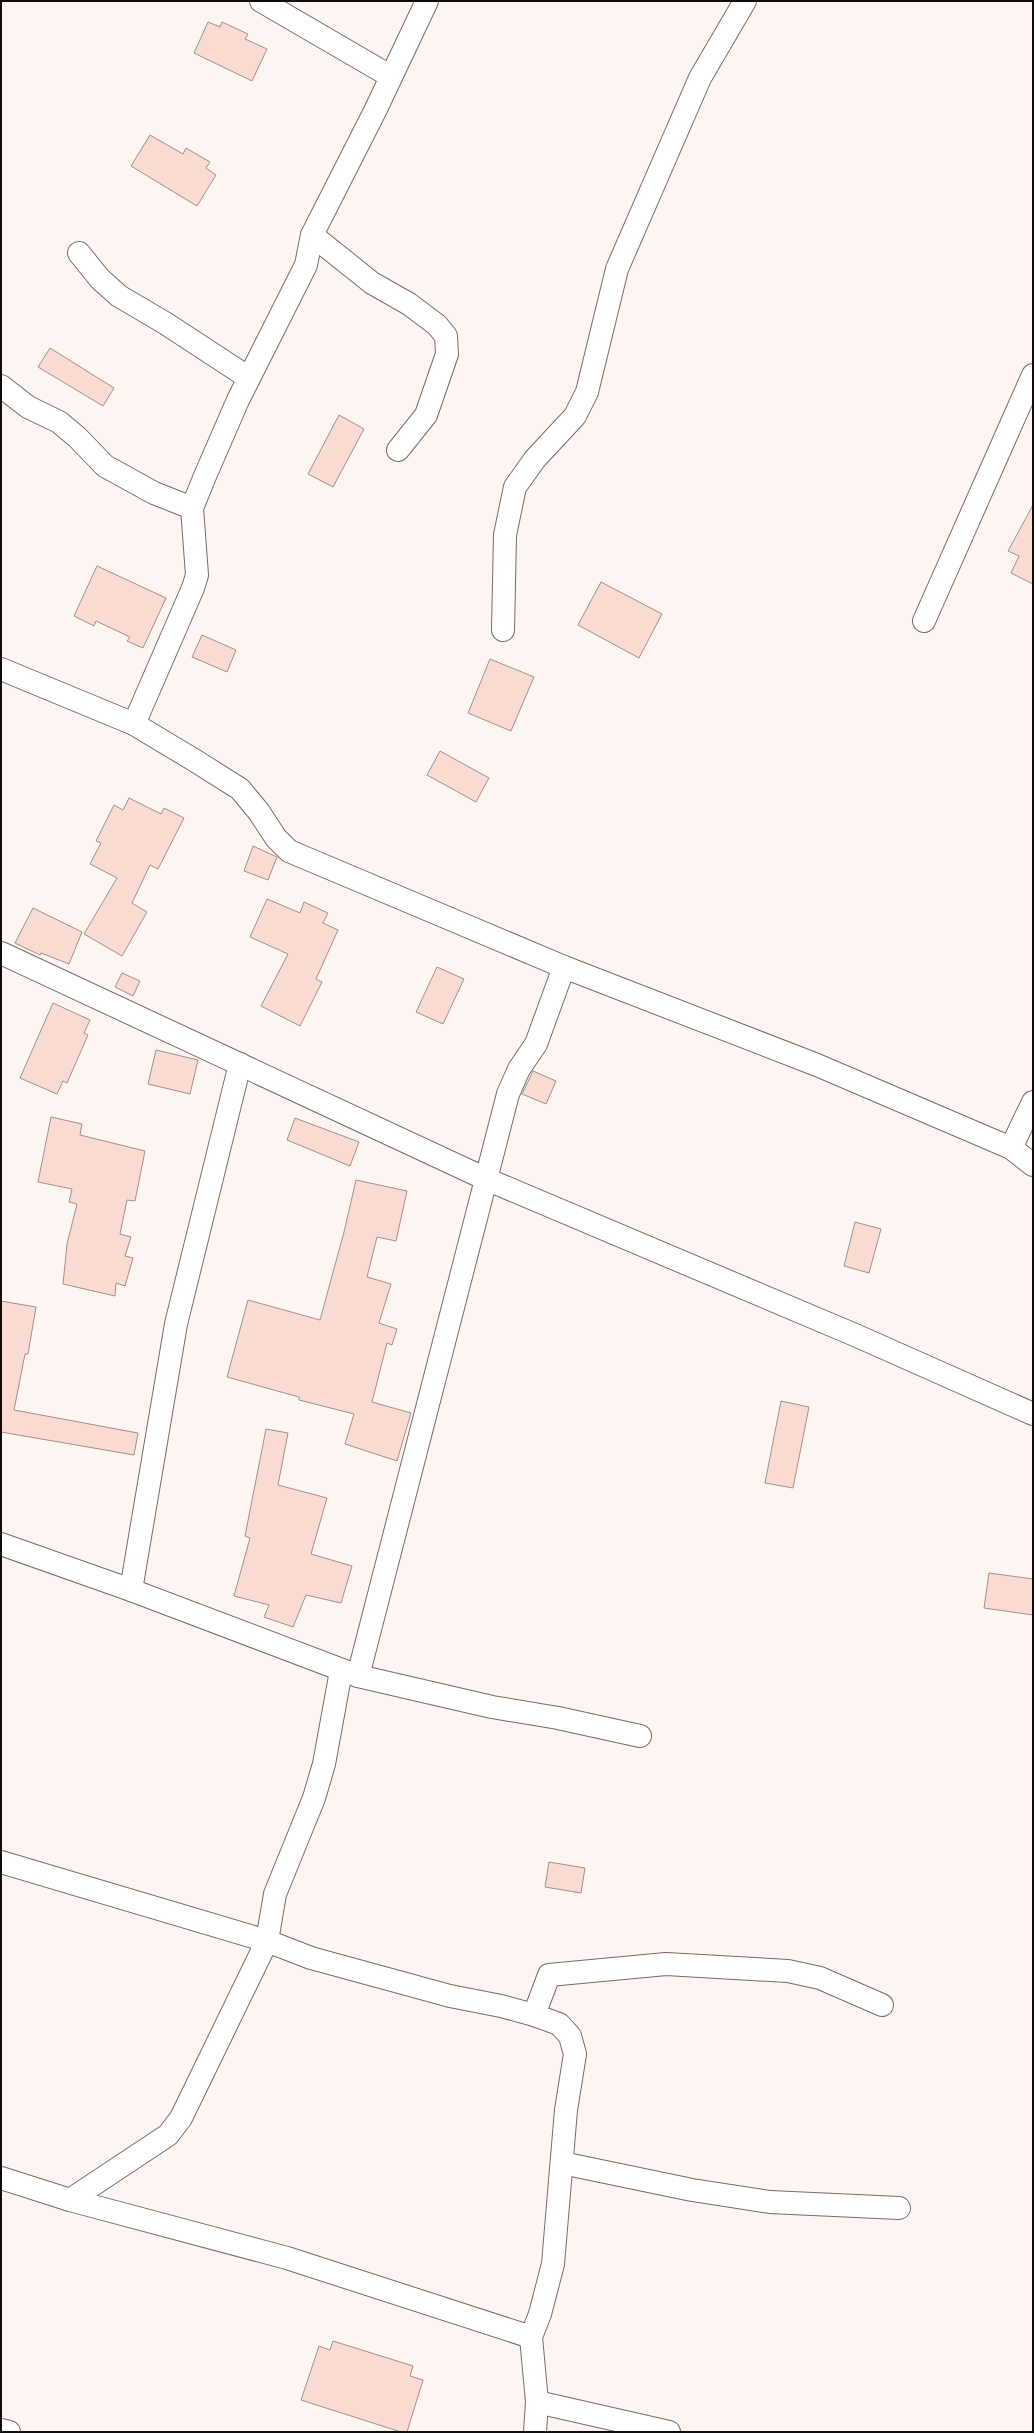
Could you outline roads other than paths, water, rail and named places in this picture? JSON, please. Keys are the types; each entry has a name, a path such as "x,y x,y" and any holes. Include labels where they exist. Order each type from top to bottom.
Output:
{"street":[{"path":"261,1 390,76"},
{"path":"134,724 194,588 197,575 192,508 249,378 306,265 312,235 375,112 390,76 427,1"},
{"path":"503,630 505,535 515,487 535,458 575,416 587,392 617,269 700,78 745,1"},
{"path":"312,235 372,284 409,304 437,325 446,336 447,354 426,415 398,450"},
{"path":"79,253 100,279 119,296 142,312 165,323 249,378"},
{"path":"924,621 1033,375"},
{"path":"1,386 28,407 59,422 77,437 105,466 154,493 192,508"},
{"path":"1,669 134,724 240,790 259,812 276,838 289,852 564,967 817,1065 1011,1148 1033,1165"},
{"path":"1,953 486,1179 854,1335 1033,1414"},
{"path":"70,2200 168,2134 182,2118 267,1941 275,1894 314,1798 324,1764 486,1179 508,1094 520,1069 536,1044 564,967"},
{"path":"131,1590 176,1324 240,1064"},
{"path":"1011,1148 1033,1102"},
{"path":"1,1544 131,1590 349,1674 492,1707 558,1718 640,1736"},
{"path":"1,1862 267,1941 311,1958 450,1996 501,2006 559,2024 570,2036 575,2054 562,2163 553,2264 540,2314 531,2337 537,2402 535,2432"},
{"path":"534,2016 549,1975 666,1964 788,1970 820,1978 882,2005"},
{"path":"562,2163 692,2190 770,2202 899,2208"},
{"path":"1,2178 70,2200 287,2258 531,2337"},
{"path":"537,2402 669,2432"},
{"path":"1,2430 9,2432"}]}
